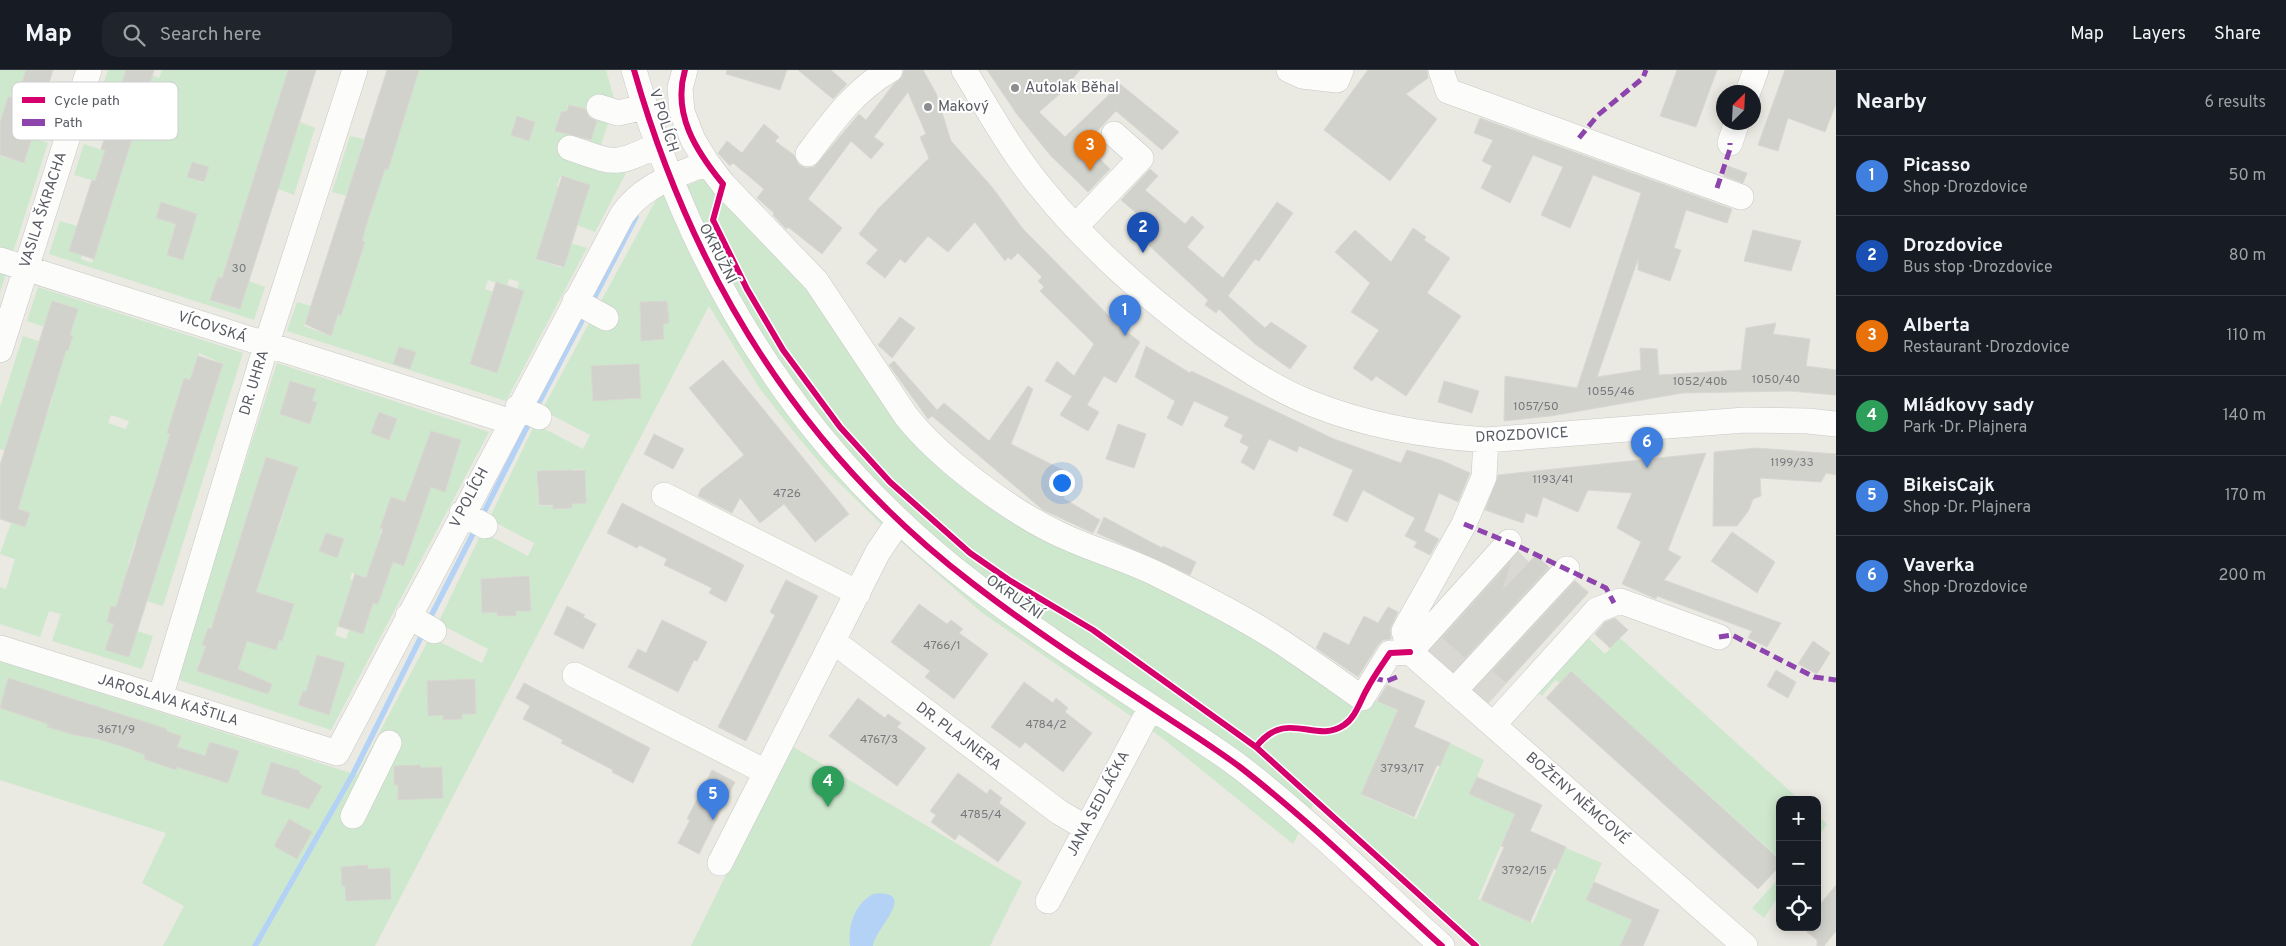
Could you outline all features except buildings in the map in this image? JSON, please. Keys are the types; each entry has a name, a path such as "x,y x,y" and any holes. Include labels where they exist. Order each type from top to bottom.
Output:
{"street":[{"name":"VASILA ŠKRACHA","path":"86,82 90,70"},
{"name":"DR. UHRA","path":"160,698 266,346 355,70"},
{"name":"V POLÍCH","path":"337,753 420,623 580,304 622,215 633,200 646,189 669,180 634,70"},
{"path":"685,70 680,88 682,112 693,140 723,184 816,281 906,416 936,449 1033,521 1061,536 1148,569 1237,615 1272,636 1362,698 1390,653 1410,652 1509,542"},
{"path":"808,154 842,108 878,77 890,70"},
{"name":"DROZDOVICE","path":"964,70 1025,167 1075,227 1121,274 1160,306 1242,366 1313,404 1340,414 1397,428 1447,438 1486,440 1745,420 1808,420 1836,424"},
{"path":"1289,70 1302,76 1337,80 1341,70"},
{"path":"1441,70 1448,91 1741,197"},
{"path":"1751,85 1756,70"},
{"path":"599,107 618,113 645,107"},
{"path":"1075,227 1141,158 1114,134"},
{"name":"VASILA ŠKRACHA","path":"0,350 67,140"},
{"path":"570,148 618,162 631,159 657,145"},
{"path":"669,180 707,163"},
{"name":"OKRUŽNÍ","path":"669,180 692,232 717,281 768,367 830,447 899,521 949,565 994,600 1247,773 1442,946"},
{"name":"VÍCOVSKÁ","path":"0,260 266,346 499,418 523,415"},
{"path":"580,304 606,318"},
{"path":"1410,652 1404,630 1464,524 1484,477 1486,440"},
{"path":"664,495 858,593"},
{"path":"720,864 878,552 899,521"},
{"path":"1454,691 1566,569"},
{"path":"1493,725 1597,610 1620,601 1719,637"},
{"name":"DR. PLAJNERA","path":"834,641 1059,812 1086,828"},
{"name":"JAROSLAVA KAŠTILA","path":"0,648 337,753"},
{"name":"BOŽENY NĚMCOVÉ","path":"1410,652 1745,946"},
{"path":"574,676 766,772"},
{"name":"JANA SEDLÁČKA","path":"1048,901 1151,707"},
{"path":"353,816 390,743 356,725"}],"shaded area":[{"path":"1516,549 1529,562 1536,555 1550,568 1554,564 1589,592 1486,706 1409,637"}],"green space":[{"path":"0,70 26,70 22,82 12,82 12,107 0,128"},
{"path":"108,70 126,70 133,82 104,82"},
{"path":"162,70 288,70 266,141 291,148 300,122 315,128 294,195 278,189 286,164 275,160 222,278 218,277 210,301 240,309 249,281 265,287 254,320 49,254 60,221 77,226 69,251 82,255 81,259 92,263 132,140 178,140 178,82 150,82 152,75 159,78","holes":["192,162 209,167 203,183 188,177","170,243 187,248 183,260 167,254"]},
{"path":"419,70 606,70 615,102 595,163 626,173 595,232 577,225 589,185 560,177 557,186 559,186 536,259 562,268 570,243 587,248 506,401 287,331 297,302 311,306 304,326 331,336 338,315 340,316 365,243 361,242 379,187 347,196 332,192 350,136 364,139 357,163 387,170","holes":["568,105 599,116 590,142 560,132 563,122 558,119 560,113 567,111","509,279 519,282 517,289 524,292 496,373 470,364 493,292 485,289 488,280 507,286"]},
{"path":"31,140 48,143 0,293 0,156 23,163"},
{"path":"84,144 105,151 95,181 74,175"},
{"path":"708,177 817,292 911,437 1155,578 1376,701 1399,711 1361,795 1416,819 1450,743 1484,760 1470,794 1525,819 1520,828 1510,824 1478,899 1533,923 1566,848 1602,863 1586,900 1642,924 1638,934 1627,930 1620,946 1481,946 1316,799 1293,844 1161,737 981,612 882,525 825,469 760,389 709,306 375,946 163,946 184,906 142,883 166,833 0,780 0,661 357,775 430,637 482,663 488,649 438,623 482,532 528,556 534,543 489,519 535,424 583,449 590,435 542,410 657,198","holes":["573,469 585,469 586,503 572,504 571,509 554,509 553,506 538,506 537,471 549,471 549,474 573,473","493,578 493,582 531,610 516,611 516,616 497,616 497,612 482,613 481,579","475,679 476,714 462,714 462,719 443,720 443,715 428,716 427,682"]},
{"path":"38,287 243,353 163,606 147,601 163,548 136,539 129,561 122,609 111,606 107,622 114,624 106,650 129,657 137,631 153,636 142,669 52,641 61,614 49,611 40,637 0,624 0,587 6,589 15,559 0,554 11,523 25,527 30,513 0,503 22,494 33,460 0,449 0,407 23,336 39,341 31,366 40,369 66,350 68,351 73,337 27,321","holes":["199,353 223,364 170,529 154,529 141,525 170,434 167,432 184,379 190,380","28,377 44,394 53,397 47,414 19,405","111,415 129,421 126,429 108,423"]},
{"path":"277,363 489,432 331,730 176,679","holes":["266,457 298,467 278,530 246,519","391,497 412,504 422,514 404,566 374,556","239,540 270,550 252,605 222,595","352,573 379,582 378,587 383,589 378,604 373,603 363,634 349,630 346,639 335,635 353,581 350,579","215,618 233,682 198,671 206,646 202,645","344,663 329,714 298,705 303,691 306,692"]},
{"path":"1583,633 1605,654 1620,638 1796,796 1776,796 1776,855 1571,671 1560,683 1555,680 1542,696 1533,688"},
{"path":"790,745 1022,882 990,946 691,946"},
{"path":"1821,819 1827,824 1821,833"},
{"path":"1776,881 1776,900 1764,918 1752,908"}],"water":[{"path":"873,894 887,894 893,898 894,904 891,912 875,939 873,946 850,946 851,923 854,916 861,904"}],"waterway":[{"path":"591,304 636,217"},
{"path":"536,408 585,315"},
{"path":"481,518 531,419"},
{"path":"429,620 476,528"},
{"path":"255,946 353,774 424,631"}],"marked path":[{"path":"1579,138 1598,115 1643,78 1646,70"},
{"path":"1717,188 1730,149 1730,143"},
{"path":"1464,524 1520,547 1606,588 1614,603"},
{"path":"1719,637 1732,635 1814,677 1836,680"},
{"path":"1373,678 1387,681 1397,677"}],"cycle path":[{"path":"634,70 658,146 688,219 722,288 761,355 805,417 855,476 911,532 994,600 1240,767 1317,832 1442,946"},
{"path":"685,70 682,86 684,117 696,145 723,184 713,220 747,289 783,350 840,427 890,482 970,553 1009,580 1093,630 1256,747 1476,946"},
{"path":"1256,747 1267,735 1279,730 1301,728 1322,731 1333,730 1344,725 1355,713 1370,684 1390,653 1410,652"}],"place":[{"name":"Autolak Běhal","path":"1015,88"},
{"name":"Makový","path":"928,107"},
{"name":"Alberta","path":"1090,171"},
{"name":"Drozdovice","path":"1143,253"},
{"name":"Picasso","path":"1125,336"},
{"name":"Vaverka","path":"1647,468"},
{"name":"Mládkovy sady","path":"828,807"},
{"name":"BikeisCajk","path":"713,820"}]}
